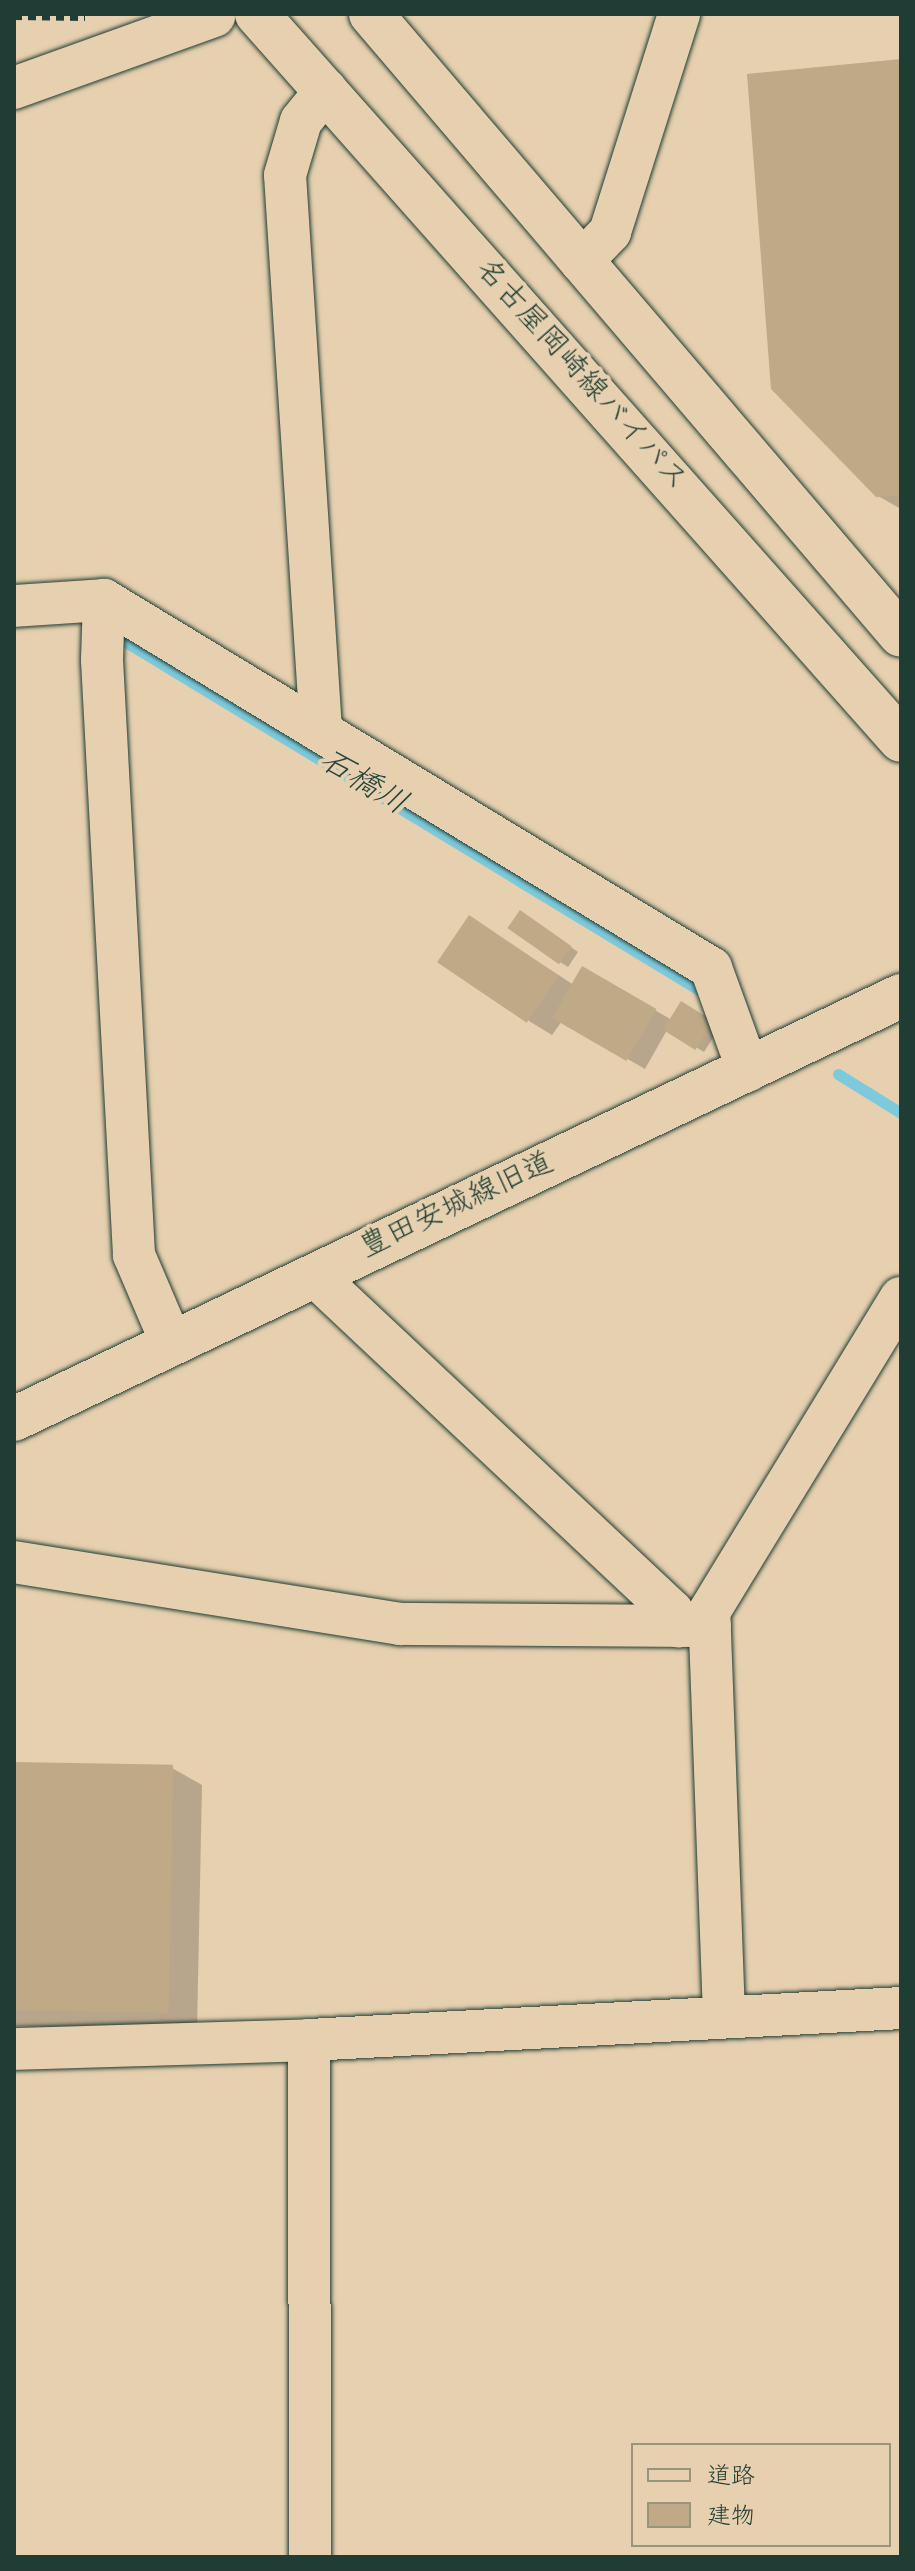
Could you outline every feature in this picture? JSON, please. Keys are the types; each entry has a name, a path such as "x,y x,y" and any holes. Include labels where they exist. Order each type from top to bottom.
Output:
{"main road":[{"name":"名古屋岡崎線バイパス","path":"257,14 901,740"},
{"path":"371,14 901,635"},
{"name":"豊田安城線旧道","path":"14,1419 901,996"}],"street":[{"path":"581,262 610,232 679,14"},
{"path":"14,88 214,16"},
{"path":"321,730 285,175 301,121 326,90"},
{"path":"14,606 104,606 321,730 711,968 748,1070"},
{"path":"104,606 102,660 134,1255 172,1344"},
{"path":"315,1276 672,1611 694,1626"},
{"path":"14,1562 400,1624 694,1626 709,1612 901,1298"},
{"path":"694,1626 724,2015"},
{"path":"14,2049 309,2040 724,2015 901,2008"},
{"path":"309,2040 310,2557"}],"path":[{"path":"14,17 90,19"}],"building":[{"path":"901,59 901,495 876,497 771,389 747,74"},
{"path":"520,910 572,946 559,964 507,928"},
{"path":"469,915 559,975 527,1023 437,962"},
{"path":"582,966 656,1009 626,1061 552,1018"},
{"path":"681,1001 713,1021 695,1050 663,1030"},
{"path":"14,1762 173,1765 169,2013 14,2010"}],"waterway":[{"name":"石橋川","path":"111,633 699,990"},
{"name":"石橋川","path":"838,1074 901,1113"}]}
